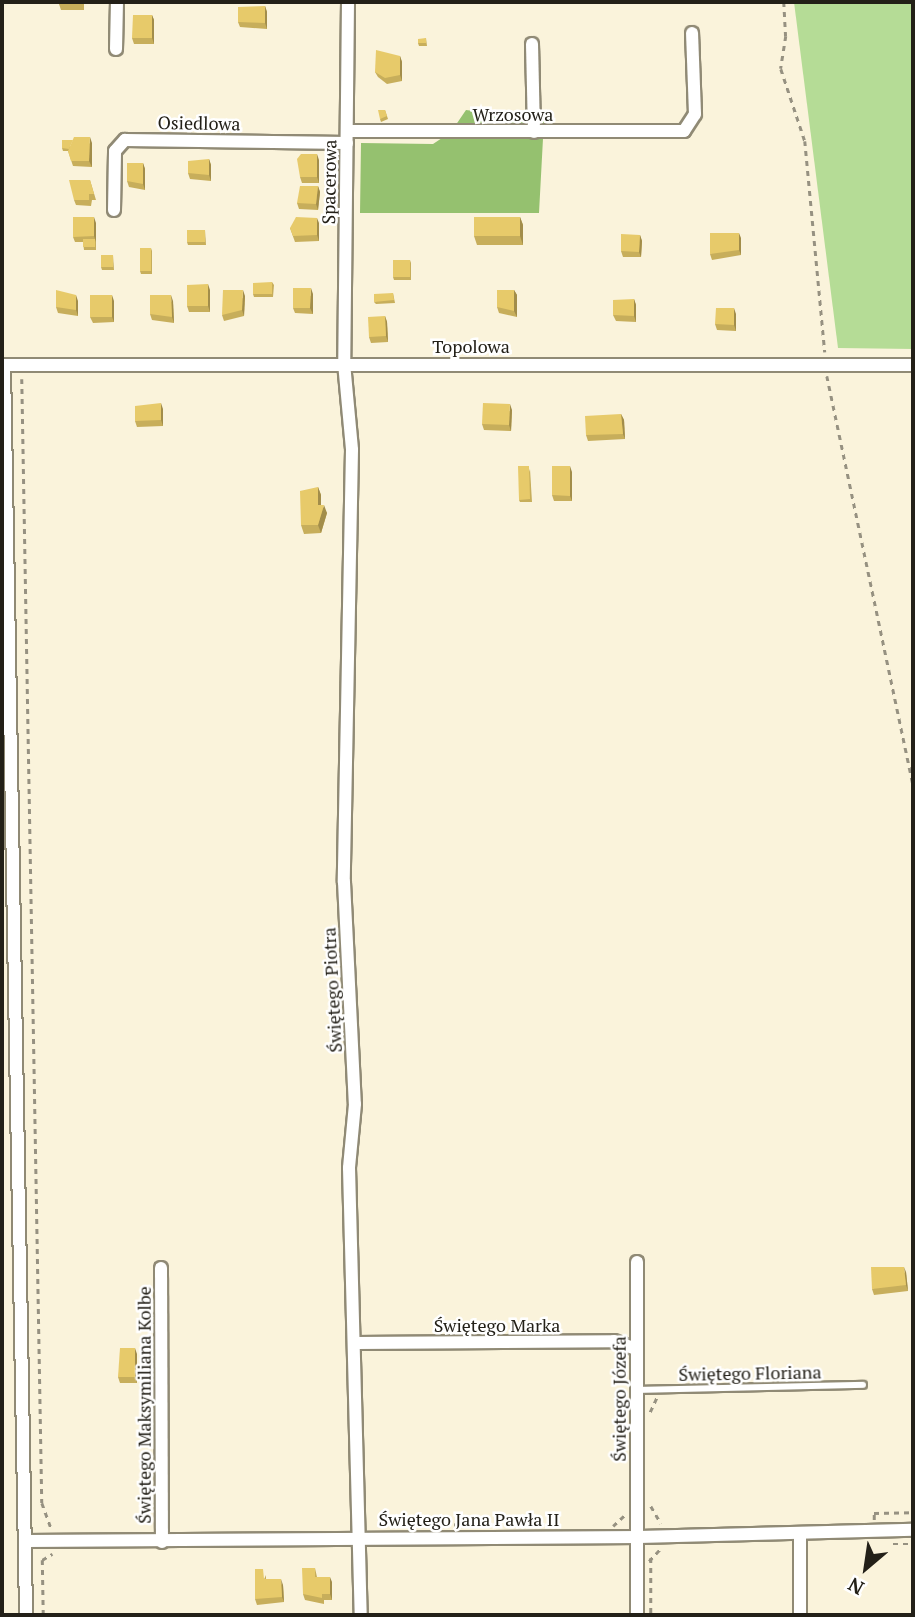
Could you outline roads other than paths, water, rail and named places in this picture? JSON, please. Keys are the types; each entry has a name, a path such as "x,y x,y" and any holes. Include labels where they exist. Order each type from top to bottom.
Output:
{"street":[{"path":"116,49 117,2"},
{"name":"Spacerowa","path":"344,363 348,2"},
{"name":"Wrzosowa","path":"348,137 534,132 679,132 688,127 695,114 692,33"},
{"path":"532,44 534,132"},
{"name":"Osiedlowa","path":"114,210 115,151 125,140 348,137"},
{"name":"Topolowa","path":"3,365 825,359 913,365"},
{"name":"Świętego Piotra","path":"344,363 352,450 344,882 355,1104 349,1168 356,1343 361,1615"},
{"path":"3,365 26,1615"},
{"name":"Świętego Józefa","path":"637,1262 639,1537 645,1560 637,1615"},
{"name":"Świętego Maksymiliana Kolbe","path":"161,1268 162,1542"},
{"name":"Świętego Marka","path":"356,1343 616,1341 636,1349"},
{"name":"Świętego Jana Pawła II","path":"26,1541 52,1536 162,1542 639,1537 913,1530"},
{"path":"800,1533 800,1615"}],"lane":[{"name":"Świętego Floriana","path":"638,1390 863,1385"}]}
